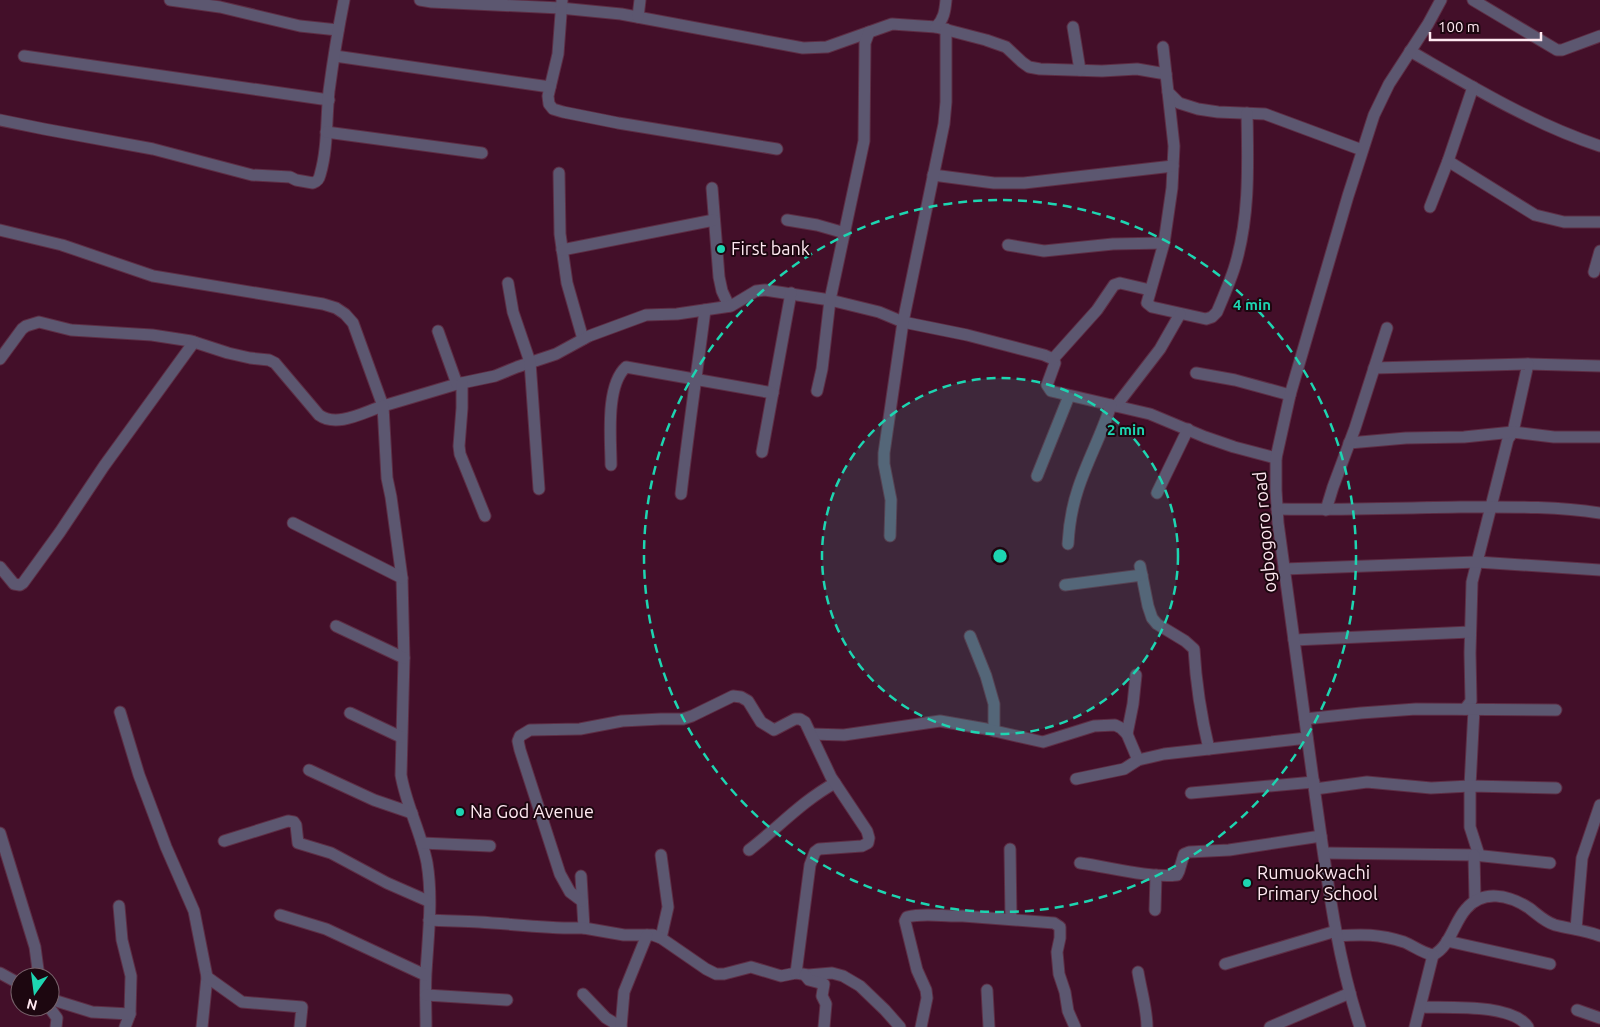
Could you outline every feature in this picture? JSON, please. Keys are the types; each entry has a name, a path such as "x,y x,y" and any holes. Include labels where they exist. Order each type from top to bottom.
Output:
{"street":[{"path":"170,0 220,7 300,26 338,30"},
{"path":"0,120 44,130 152,149 252,175 290,177 311,184 317,182 321,173 338,30 344,0"},
{"path":"420,0 486,6 561,4 803,48 827,47 892,24 941,28 1006,47 1030,67 1080,70 1137,69 1166,74"},
{"path":"638,17 640,0"},
{"path":"890,536 891,500 884,453 903,322 945,113 941,22 946,0"},
{"name":"ogbogoro road","path":"1360,1027 1336,934 1321,836 1284,569 1277,508 1276,458 1290,395 1374,115 1386,91 1441,0"},
{"path":"1473,0 1557,50 1562,50 1600,36"},
{"path":"561,4 558,54 548,96 553,109 618,123 777,149"},
{"path":"1073,27 1080,70"},
{"path":"817,390 822,369 830,300 864,141 865,43 869,32"},
{"path":"1164,46 1174,146 1172,188 1164,242 1147,302 1149,306 1206,320 1217,312 1234,270 1240,245 1248,185 1248,113"},
{"path":"1410,51 1553,128 1600,146"},
{"path":"24,56 329,100"},
{"path":"335,56 550,88"},
{"path":"1430,207 1474,87"},
{"path":"1168,92 1179,103 1198,109 1218,112 1265,114 1362,150"},
{"path":"326,132 482,153"},
{"path":"1448,161 1534,215 1564,222 1600,222"},
{"path":"934,175 994,183 1024,183 1173,166"},
{"path":"559,173 562,250 569,291 583,339"},
{"path":"712,188 719,277 722,291 729,306"},
{"path":"562,250 714,220"},
{"path":"786,220 817,224 845,233"},
{"path":"0,230 62,245 153,276 323,304 336,308 353,323 383,406 386,478 391,497 402,578 404,658 401,775 404,792 422,844 428,875 429,920 425,975 426,1027"},
{"path":"1008,245 1044,251 1113,244 1164,242"},
{"path":"1594,272 1600,251"},
{"path":"508,283 513,312 530,362 539,489"},
{"path":"1150,290 1120,283 1114,285 1097,310 1053,359 1054,363 1048,385 1051,391 1150,414 1234,447 1276,458"},
{"path":"0,359 14,337 22,329 39,322 71,330 152,335 194,342 228,353 269,360 275,363 319,415 326,420 341,420 459,383 495,376 556,354 583,339 646,315 677,314 729,306 756,291 765,290 830,300 879,312 903,322 990,341 1053,359"},
{"path":"762,452 791,293"},
{"path":"681,494 706,310"},
{"path":"1068,544 1069,524 1078,490 1113,406 1160,349 1180,314"},
{"path":"1326,510 1387,328"},
{"path":"438,331 459,383 462,408 458,446 460,454 485,516"},
{"path":"0,567 14,584 20,585 23,583 104,466 194,342"},
{"path":"1374,368 1528,364 1600,366"},
{"path":"1475,899 1476,855 1470,827 1472,707 1470,632 1472,582 1528,364"},
{"path":"611,466 611,404 616,383 622,371 626,368 773,392"},
{"path":"1196,373 1235,380 1290,395"},
{"path":"1037,476 1069,396"},
{"path":"1157,493 1188,429"},
{"path":"1349,443 1406,438 1509,435 1600,437"},
{"path":"1277,508 1326,510 1492,507 1577,509 1600,513"},
{"path":"293,523 402,578"},
{"path":"1284,569 1477,562 1600,570"},
{"path":"1066,585 1141,570 1152,618 1157,624 1185,641 1194,650 1200,712 1210,749"},
{"path":"336,626 404,658"},
{"path":"1294,640 1470,632"},
{"path":"970,636 986,676 994,704 994,731"},
{"path":"1127,734 1136,675"},
{"path":"582,901 570,892 565,885 554,858 518,741 520,736 530,730 580,729 622,722 683,719 733,696 741,697 748,701 761,722 768,728 774,730 795,719 805,722 835,783 867,831 869,838 868,843 862,846 819,849 815,852 810,865 801,974"},
{"path":"1305,719 1416,709 1472,707 1556,710"},
{"path":"120,712 139,775 166,847 194,911 207,976 202,1027"},
{"path":"350,713 401,737"},
{"path":"810,734 844,735 940,722 954,722 1043,742 1094,726 1114,725 1121,728 1127,734 1138,760"},
{"path":"1076,779 1124,769 1138,760 1164,754 1307,738"},
{"path":"309,770 374,800 412,813"},
{"path":"1191,793 1367,782 1431,788 1470,786 1556,788"},
{"path":"749,850 808,799 835,783"},
{"path":"1576,929 1582,858 1600,805"},
{"path":"224,841 274,824 288,821 294,822 298,843 338,856 387,883 428,901"},
{"path":"0,833 35,947 38,967"},
{"path":"1080,863 1156,875 1177,875 1180,871 1184,854 1189,852 1229,850 1321,836"},
{"path":"422,844 490,846"},
{"path":"1010,849 1011,920"},
{"path":"1324,854 1476,855 1550,863"},
{"path":"661,855 668,907 661,938"},
{"path":"1155,910 1156,875"},
{"path":"582,876 584,928"},
{"path":"1415,1027 1433,955 1447,941 1465,910 1475,899 1493,896 1512,899 1527,907 1547,922 1600,936"},
{"path":"119,906 122,940 131,976 130,1014 125,1027"},
{"path":"921,1027 927,998 926,990 917,970 905,921 907,917 919,914 1054,923 1060,928 1057,952 1059,974 1065,992 1068,1011 1075,1027"},
{"path":"280,915 326,929 425,975"},
{"path":"429,920 557,929 584,928 624,935 653,935 661,938 716,974 724,974 751,967 781,976 832,973 854,981 881,1005 900,1027"},
{"path":"1225,964 1336,934 1384,936 1433,955"},
{"path":"583,994 606,1018 621,1027 624,992 647,935"},
{"path":"1447,941 1550,964"},
{"path":"1138,972 1142,1001 1147,1013 1147,1027"},
{"path":"801,974 809,980 824,984 822,996 826,1004 824,1027"},
{"path":"207,976 242,1002 302,1007 300,1027"},
{"path":"986,990 989,1027"},
{"path":"1270,1027 1350,993"},
{"path":"426,994 507,1000"},
{"path":"60,1002 92,1012 130,1014"},
{"path":"1421,1007 1485,1009 1508,1014 1524,1022 1528,1027"},
{"path":"1577,1010 1600,1018"}],"place":[{"name":"First bank","path":"721,249"},
{"name":"Na God Avenue","path":"460,812"},
{"name":"Rumuokwachi Primary School","path":"1247,883"}]}
